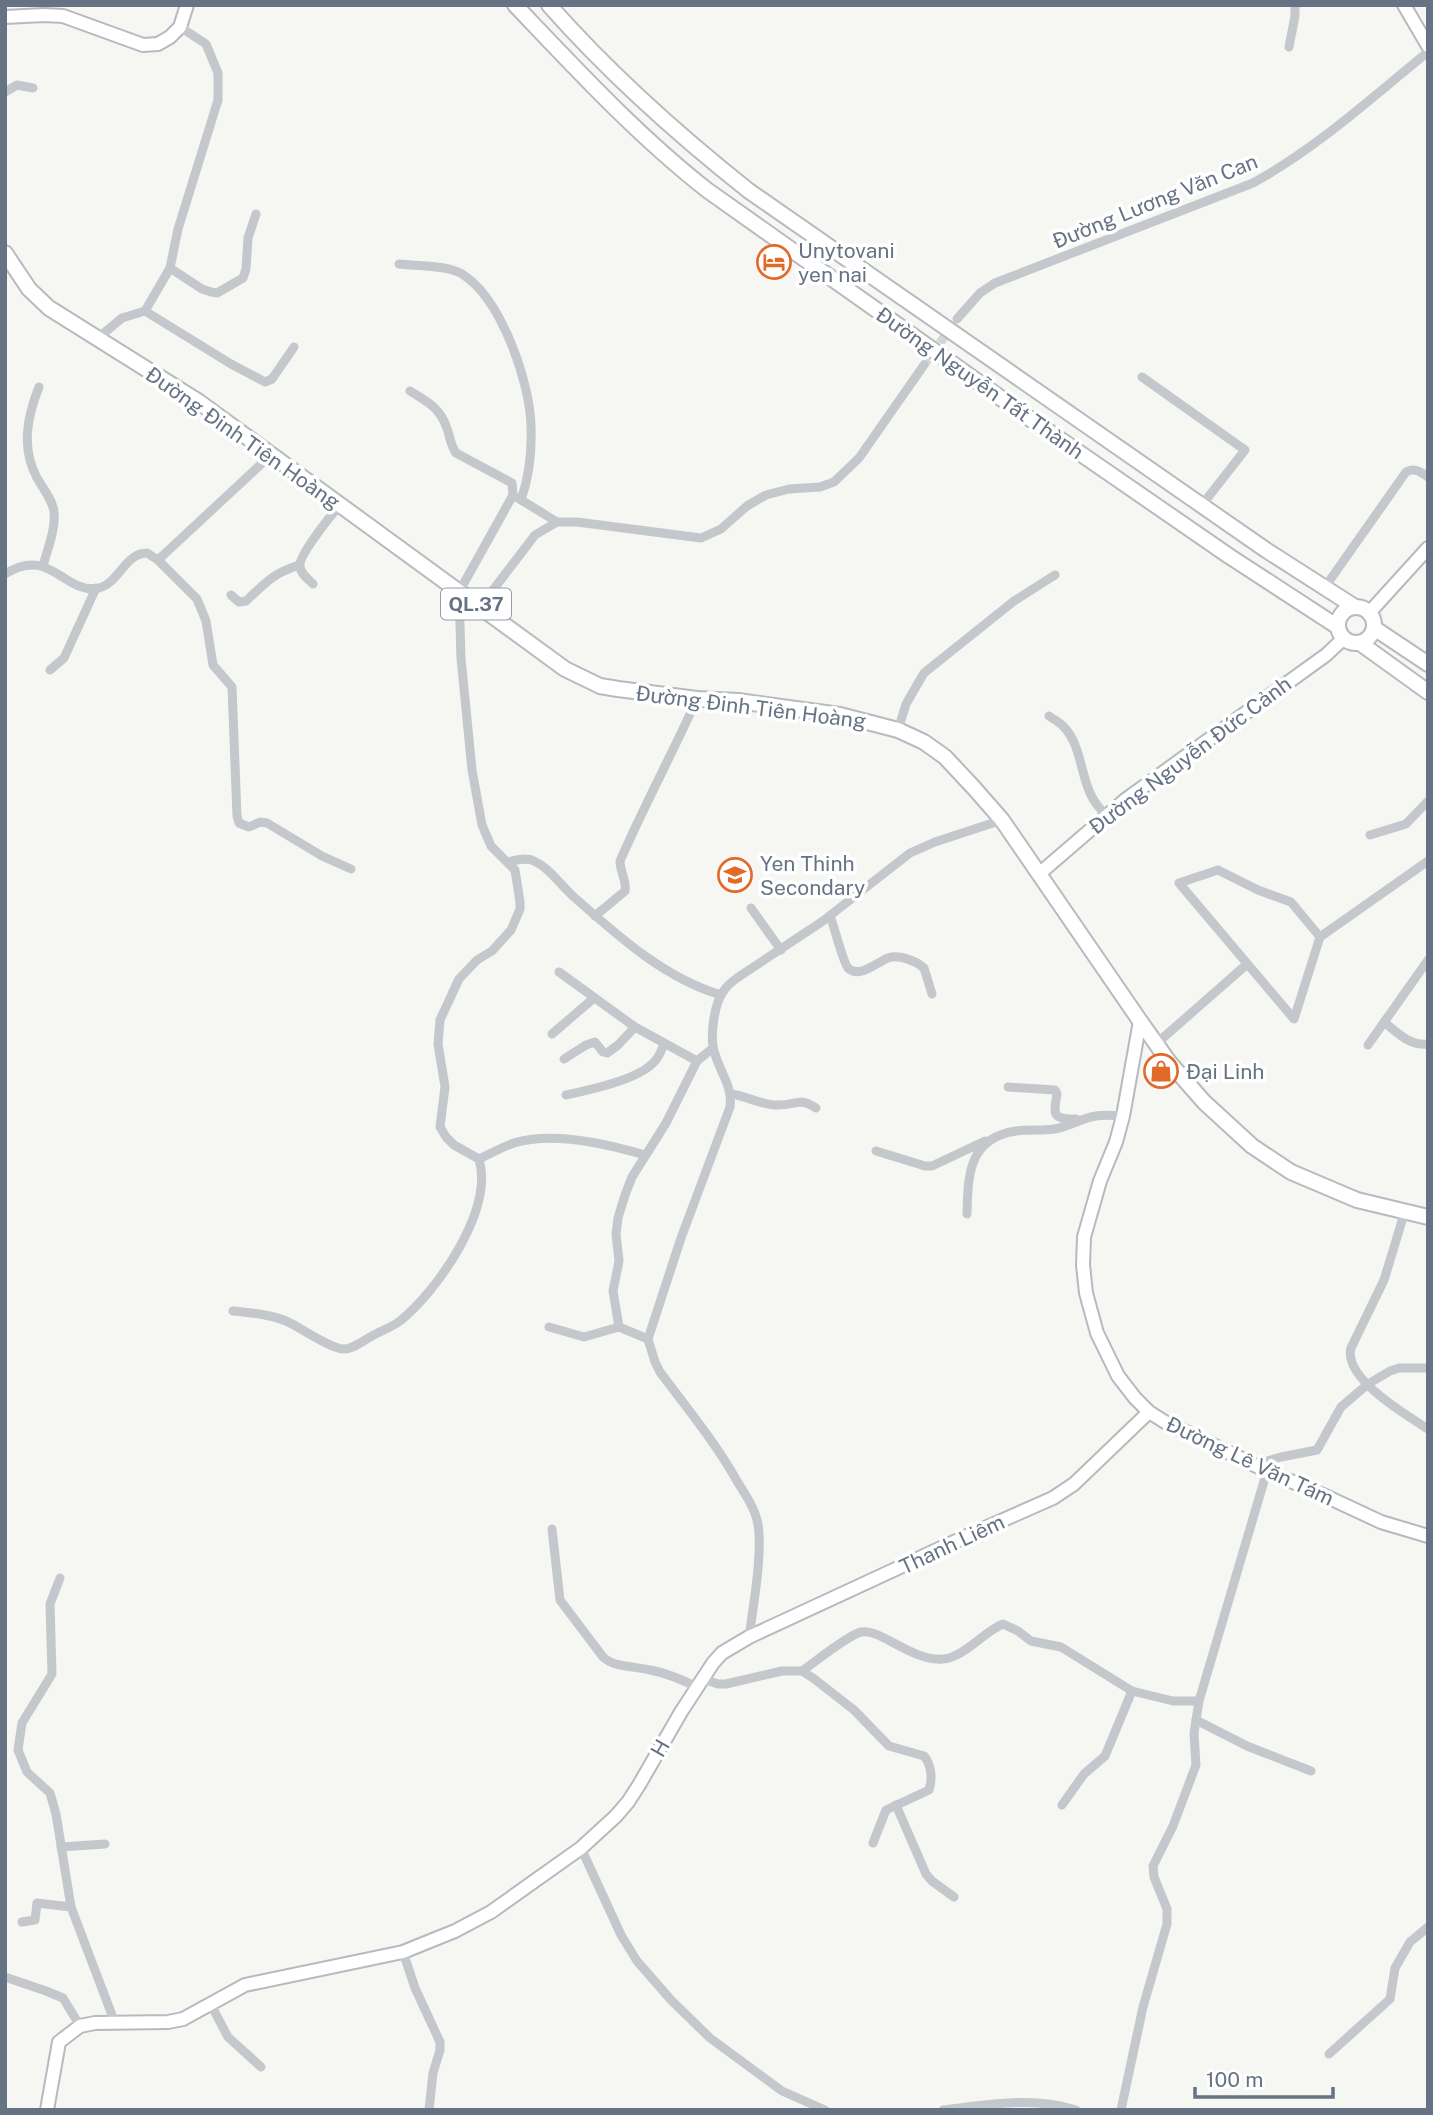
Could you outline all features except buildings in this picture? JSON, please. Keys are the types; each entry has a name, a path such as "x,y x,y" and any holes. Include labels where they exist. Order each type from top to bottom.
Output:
{"main road":[{"name":"Đường Nguyễn Tất Thành","path":"515,5 578,73 646,139 707,190 1029,418 1340,633"},
{"name":"Đường Nguyễn Tất Thành","path":"549,5 582,42 660,118 786,219 1355,607"},
{"path":"772,237 786,219"},
{"name":"Đường Đinh Tiên Hoàng","path":"5,253 29,289 48,308 200,402 565,669 600,686 840,715 898,730 924,742 945,757 1002,820 1156,1044 1204,1102 1252,1146 1274,1162 1324,1188 1357,1200 1428,1217"},
{"path":"1029,418 1043,396"},
{"path":"1355,607 1369,613 1374,622 1374,628 1367,640 1360,643 1352,643 1340,633 1338,620 1342,613 1355,607"},
{"path":"1374,628 1428,664"},
{"path":"1360,643 1428,692"}],"street":[{"path":"5,17 63,16 143,46 158,44 180,27 187,5"},
{"path":"1289,47 1295,5"},
{"path":"1404,5 1428,46"},
{"path":"97,338 122,318 145,311 170,268 178,229 215,110 219,88 218,73 206,44 180,27"},
{"name":"Đường Lương Văn Can","path":"957,319 980,293 995,283 1253,183 1282,167 1316,143 1428,52"},
{"path":"5,92 17,85 33,88"},
{"path":"170,268 202,289 217,293 243,278 248,238 256,214"},
{"path":"399,264 454,270 463,274 492,305 511,342 528,397 531,426 528,481 459,592 461,658 472,770 486,835 495,850 515,870 520,909 511,930 492,951 477,960 459,979 443,1011 438,1036 445,1087 440,1127 446,1138 479,1159"},
{"path":"145,311 265,382 272,379 294,346"},
{"path":"480,607 535,535 557,522 577,522 701,538 714,534 747,506 766,495 789,489 820,487 838,480 859,458 924,365"},
{"path":"1142,377 1245,450 1202,505"},
{"path":"39,387 31,407 27,432 32,468 54,510 54,523 43,566"},
{"path":"410,391 436,407 456,453 512,483 517,498 557,522"},
{"path":"158,560 272,454"},
{"path":"1325,587 1406,472 1416,470 1428,477"},
{"path":"231,596 239,602 246,601 267,580 299,565 320,528 340,505"},
{"path":"1369,613 1428,548"},
{"path":"5,574 24,564 43,566 78,584 96,588 102,587 136,554 147,553 158,560 197,599 206,621 213,665 232,687 236,810 239,823 249,827 260,822 267,823 322,856 351,869"},
{"path":"299,565 313,584"},
{"path":"898,730 906,704 924,673 1014,601 1055,575"},
{"path":"50,670 64,658 96,588"},
{"name":"Đường Nguyễn Đức Cảnh","path":"1039,874 1107,814 1325,655 1340,633"},
{"path":"595,916 625,891 620,861 653,787 698,699"},
{"path":"1049,716 1071,736 1090,793 1100,809 1107,814"},
{"path":"1370,835 1406,824 1428,801"},
{"path":"749,1637 758,1545 757,1520 753,1508 717,1446 660,1372 648,1339 681,1238 730,1107 731,1094 713,1048 712,1032 721,995 737,978 830,916 911,853 935,842 1002,820"},
{"path":"508,862 533,860 642,954 689,983 721,995"},
{"path":"1320,937 1291,902 1258,890 1218,870 1179,883 1293,1019 1320,937 1428,861"},
{"path":"751,908 780,950"},
{"path":"830,916 848,968 853,971 864,970 890,958 912,960 924,968 932,995"},
{"path":"1368,1045 1428,960"},
{"path":"1156,1044 1246,965"},
{"path":"559,972 635,1027 697,1061"},
{"path":"552,1034 594,998"},
{"name":"Đường Lê Văn Tám","path":"1140,1021 1123,1116 1084,1237 1086,1293 1097,1333 1118,1376 1149,1412 1165,1422 1381,1522 1428,1536"},
{"path":"1384,1022 1408,1041 1428,1044"},
{"path":"564,1059 595,1042 607,1053 635,1027"},
{"path":"566,1095 642,1071 653,1063 664,1044"},
{"path":"619,1327 612,1292 619,1261 616,1234 618,1218 632,1177 666,1123 697,1061 713,1048"},
{"path":"1008,1087 1055,1090 1055,1115 1059,1118 1082,1119"},
{"path":"731,1094 773,1105 801,1101 816,1108"},
{"path":"876,1151 932,1166 978,1143 1011,1132 1058,1129 1095,1116 1123,1116"},
{"path":"967,1214 971,1166 980,1149 993,1139"},
{"path":"479,1159 515,1143 541,1140 585,1140 645,1156"},
{"path":"233,1311 272,1316 335,1347 345,1349 398,1322 443,1274 465,1239 481,1195 479,1159"},
{"path":"1405,1211 1384,1280 1350,1352 1350,1361 1367,1384 1428,1429"},
{"path":"549,1327 584,1337 619,1327 648,1339"},
{"path":"1254,1465 1317,1450 1344,1403 1367,1384 1399,1368 1428,1368"},
{"name":"Thanh Liêm","path":"734,1645 1054,1498 1074,1484 1149,1412"},
{"path":"1121,2110 1143,2007 1167,1924 1167,1909 1154,1877 1153,1867 1174,1826 1196,1765 1194,1733 1199,1701 1267,1471"},
{"path":"552,1529 560,1600 603,1657 611,1663 700,1683 718,1684 782,1671 802,1671 854,1710 889,1746 919,1753 928,1760 931,1780 929,1790 884,1813 873,1843"},
{"path":"60,1578 50,1604 52,1674 22,1723 18,1750 27,1772 50,1793 71,1907 114,2023"},
{"path":"802,1671 857,1633 869,1632 919,1657 942,1660 956,1655 1003,1624 1031,1641 1061,1647 1132,1691 1173,1701 1199,1701"},
{"name":"H","path":"80,2026 183,2019 245,1985 403,1952 455,1931 491,1912 580,1848 628,1802 713,1663 734,1645"},
{"path":"1062,1805 1084,1774 1105,1756 1132,1691"},
{"path":"1196,1720 1247,1746 1311,1771"},
{"path":"896,1805 926,1874 954,1896"},
{"path":"61,1847 106,1844"},
{"path":"580,1848 621,1935 637,1961 671,2000 710,2038 782,2091 825,2110"},
{"path":"22,1922 35,1920 37,1903 71,1907"},
{"path":"1329,2054 1390,2000 1395,1968 1410,1942 1428,1927"},
{"path":"403,1952 415,1988 439,2038 429,2110"},
{"path":"5,1978 63,1998 80,2026 59,2042 47,2110"},
{"path":"210,2003 228,2036 261,2067"},
{"path":"943,2110 1019,2102 1064,2106 1076,2110"}],"tunnel":[{"path":"924,365 952,326"}],"place":[{"name":"Unytovani yen nai","path":"774,262"},
{"name":"Yen Thinh Secondary","path":"735,875"},
{"name":"Đại Linh","path":"1161,1071"}]}
